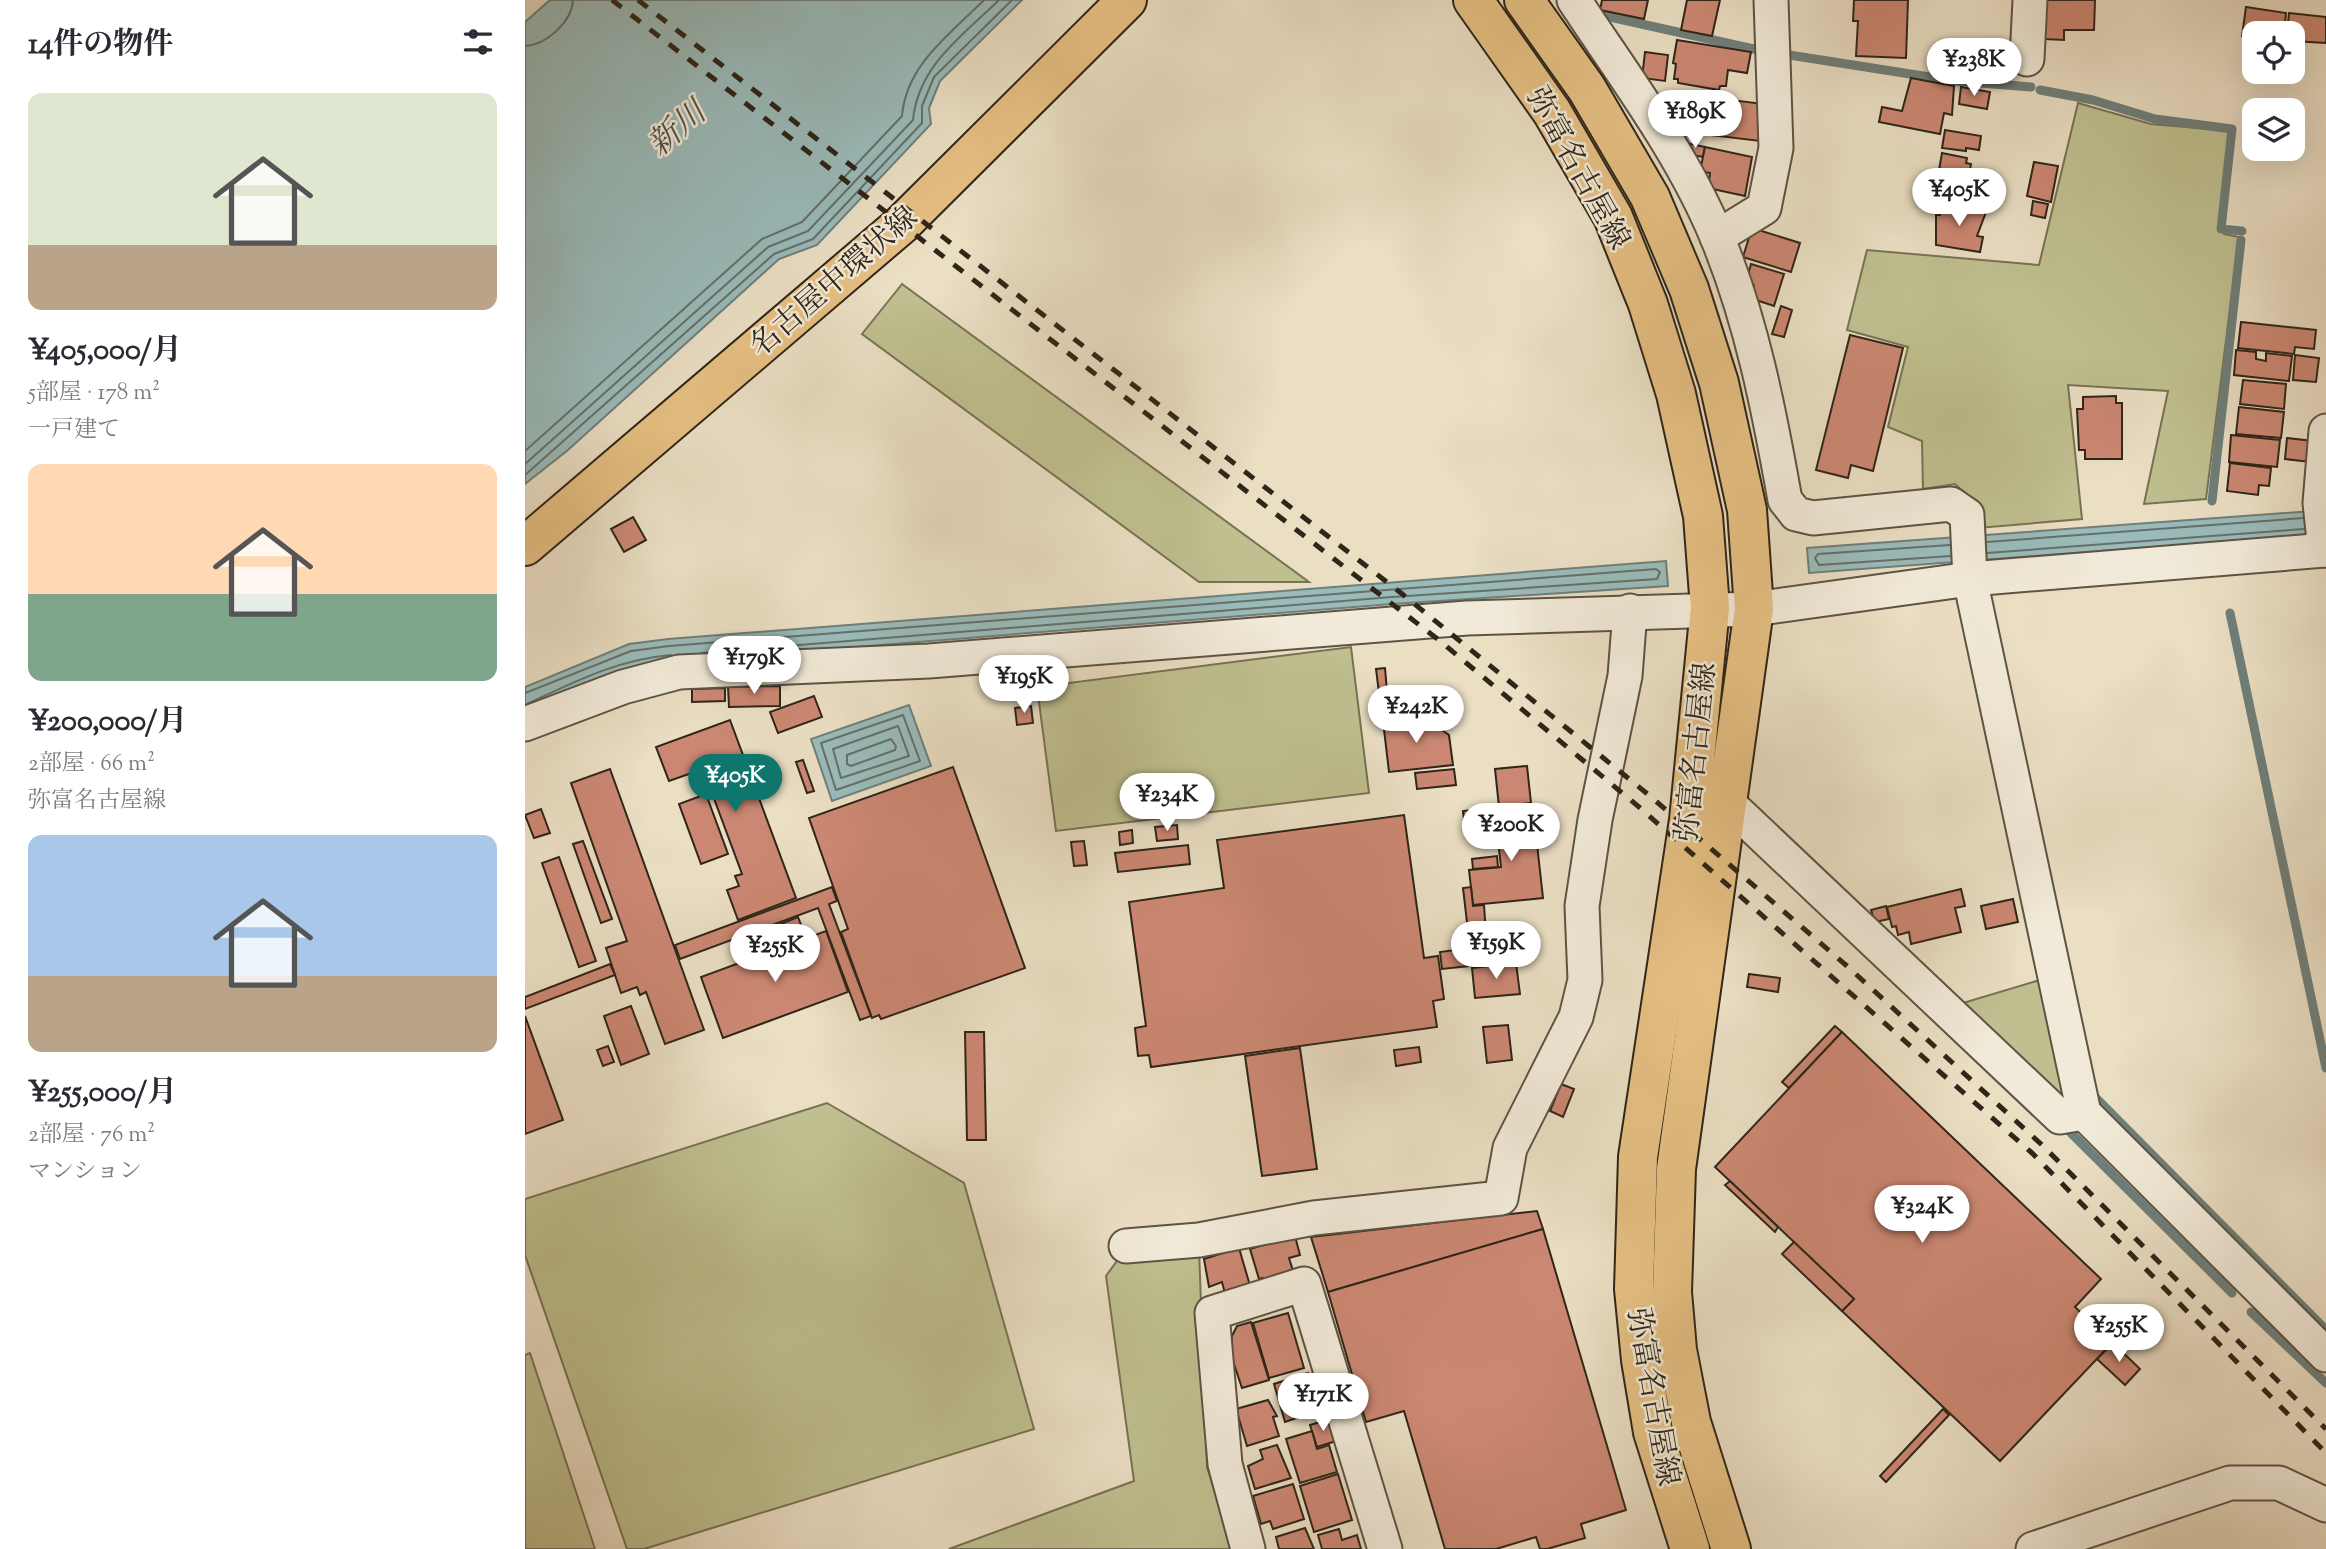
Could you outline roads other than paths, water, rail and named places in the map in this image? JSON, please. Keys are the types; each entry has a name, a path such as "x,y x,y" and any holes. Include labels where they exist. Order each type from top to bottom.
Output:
{"main road":[{"name":"名古屋中環状線","path":"525,546 901,225 1127,0"},
{"name":"弥富名古屋線","path":"1473,0 1552,112 1613,217 1648,304 1676,394 1703,516 1710,608 1689,820 1638,1157 1635,1277 1641,1360 1653,1432 1690,1549"},
{"name":"弥富名古屋線","path":"1524,0 1587,89 1650,197 1689,289 1719,383 1747,510 1754,609 1729,804 1676,1169 1672,1292 1677,1350 1691,1422 1731,1549"}],"street":[{"path":"1574,0 1682,166 1717,237 1744,314 1766,393 1786,500 1796,514 1813,518 1951,504 1967,515 1970,574 2084,1113 2326,1355"},
{"path":"1717,237 1764,208 1776,148 1771,0"},
{"path":"2027,59 2030,0"},
{"path":"525,724 623,687 679,672 929,661 1467,618 1710,608 1754,609 1970,574 2325,547 2320,503 2326,431"},
{"path":"1126,1246 1199,1240 1314,1218 1501,1198 1510,1148 1576,1017 1585,980 1582,906 1595,820 1625,676 1630,611"},
{"path":"1729,804 2060,1117 2084,1113"},
{"path":"1248,1549 1225,1464 1212,1313 1304,1284 1385,1549"},
{"path":"2033,1549 2230,1483 2279,1483 2326,1505"}],"water":[{"name":"新川","path":"550,0 1022,0 940,81 929,108 931,124 817,245 779,259 568,450 525,484 525,22"},
{"path":"2326,510 2326,534 1809,573 1807,548"},
{"path":"1666,561 1668,586 1392,604 643,664 602,677 525,712 525,687 629,644"},
{"path":"909,705 931,766 832,801 811,739"}],"waterway":[{"path":"1601,15 1767,52"},
{"path":"1783,54 1955,81 2031,87"},
{"path":"2040,90 2093,100 2155,119 2232,129 2221,229 2242,231"},
{"path":"2212,501 2241,240"},
{"path":"2230,613 2326,1068"},
{"path":"2092,1094 2326,1330"},
{"path":"2070,1132 2232,1293"},
{"path":"2251,1312 2326,1383"}],"railway":[{"path":"612,0 1440,641 1639,807 2032,1153 2326,1453"},
{"path":"638,0 1401,593 1650,796 1847,966 2041,1144 2326,1429"}]}
